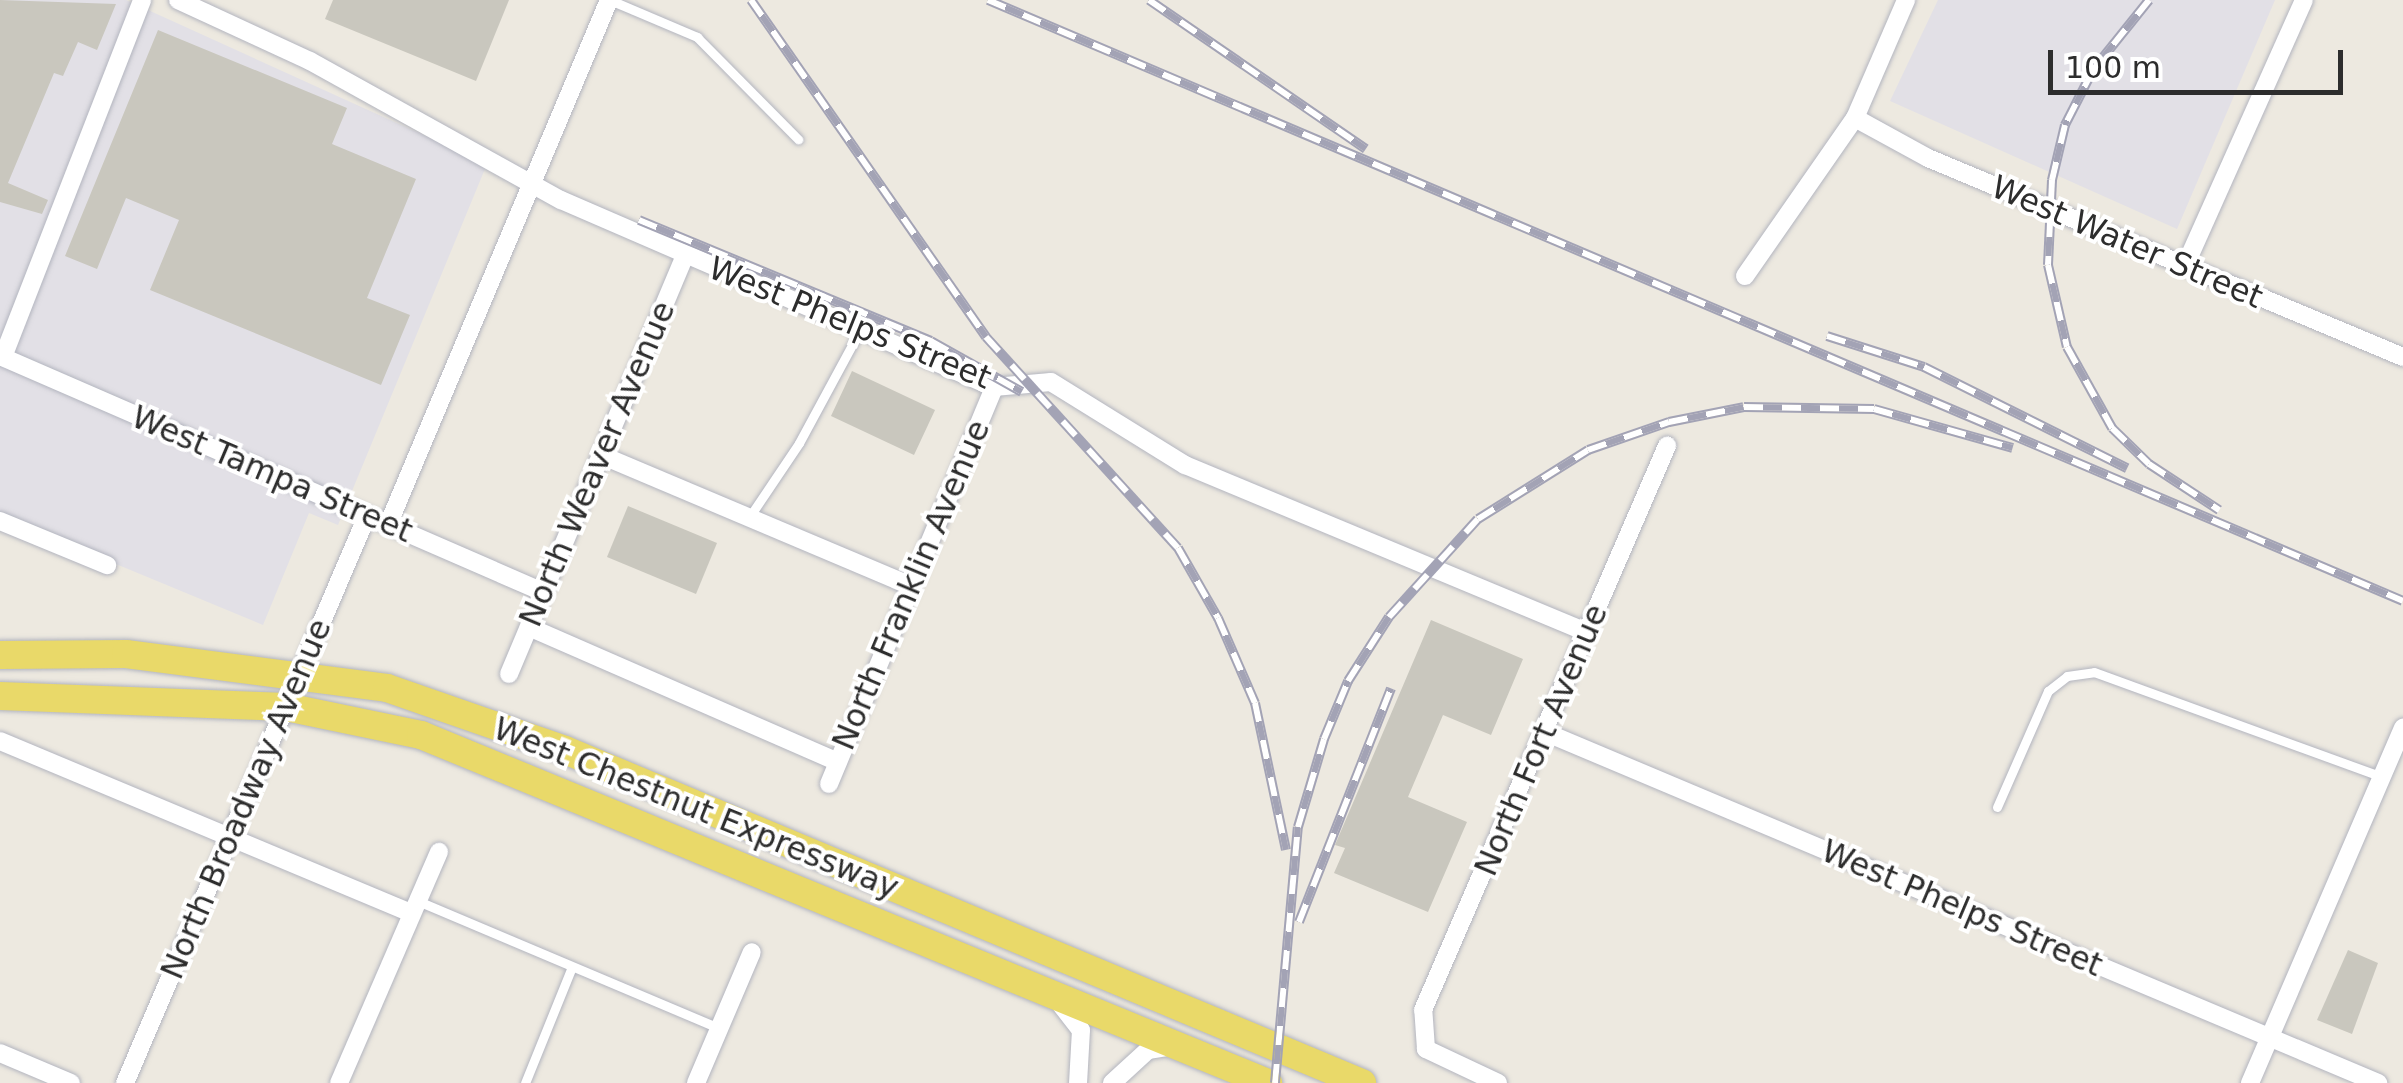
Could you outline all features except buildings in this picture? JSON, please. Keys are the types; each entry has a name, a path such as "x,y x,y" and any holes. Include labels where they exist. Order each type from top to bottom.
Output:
{"main road":[{"name":"West Chestnut Expressway","path":"0,655 126,654 387,688 565,750 1362,1083"},
{"name":"West Chestnut Expressway","path":"0,696 286,707 438,742 1268,1083"}],"street":[{"path":"2,357 142,0"},
{"name":"West Phelps Street","path":"178,0 310,61 532,181 685,255 994,387 1051,382 1185,465 1587,632"},
{"path":"388,525 609,0"},
{"path":"1746,276 1854,118 1906,0"},
{"path":"2185,266 2304,0"},
{"name":"West Water Street","path":"1854,118 1928,158 2403,357"},
{"name":"North Weaver Avenue","path":"509,674 685,255"},
{"name":"West Tampa Street","path":"2,357 544,592"},
{"name":"North Franklin Avenue","path":"829,784 994,387"},
{"name":"North Fort Avenue","path":"1498,1083 1426,1050 1421,1034 1423,1010 1547,734 1667,446"},
{"path":"601,455 911,586"},
{"name":"North Broadway Avenue","path":"125,1083 367,516"},
{"path":"0,521 107,565"},
{"path":"529,627 838,762"},
{"path":"2250,1083 2403,728"},
{"name":"West Phelps Street","path":"1547,734 2378,1083"},
{"path":"0,741 230,837 412,906"},
{"path":"339,1083 412,906 439,852"},
{"path":"696,1083 752,952"},
{"path":"1052,993 1081,1030 1078,1083"},
{"path":"1112,1083 1148,1050 1176,1045"},
{"path":"0,1053 71,1083"}],"lane":[{"path":"609,0 698,37 798,139"},
{"path":"748,518 800,443 860,330"},
{"path":"1997,806 2048,692 2068,676 2094,672 2382,778"},
{"path":"412,906 719,1028"},
{"path":"525,1083 571,969"}],"shaded area":[{"path":"0,0 126,0 487,164 338,525 309,513 263,625 0,516"},
{"path":"1938,0 2275,0 2177,229 1890,101"}],"railway":[{"path":"751,0 986,337 1178,548 1218,618 1255,703 1286,850"},
{"path":"988,0 2403,601"},
{"path":"1149,0 1366,149"},
{"path":"2149,0 2093,70 2065,125 2052,180 2048,265 2067,347 2112,428 2149,464 2219,510"},
{"path":"639,220 931,341 1022,392"},
{"path":"1827,336 1924,367 2127,468"},
{"path":"1275,1083 1298,827 1324,739 1348,681 1389,617 1478,519 1588,450 1669,422 1744,407 1874,409 2013,448"},
{"path":"1299,922 1391,689"}]}
